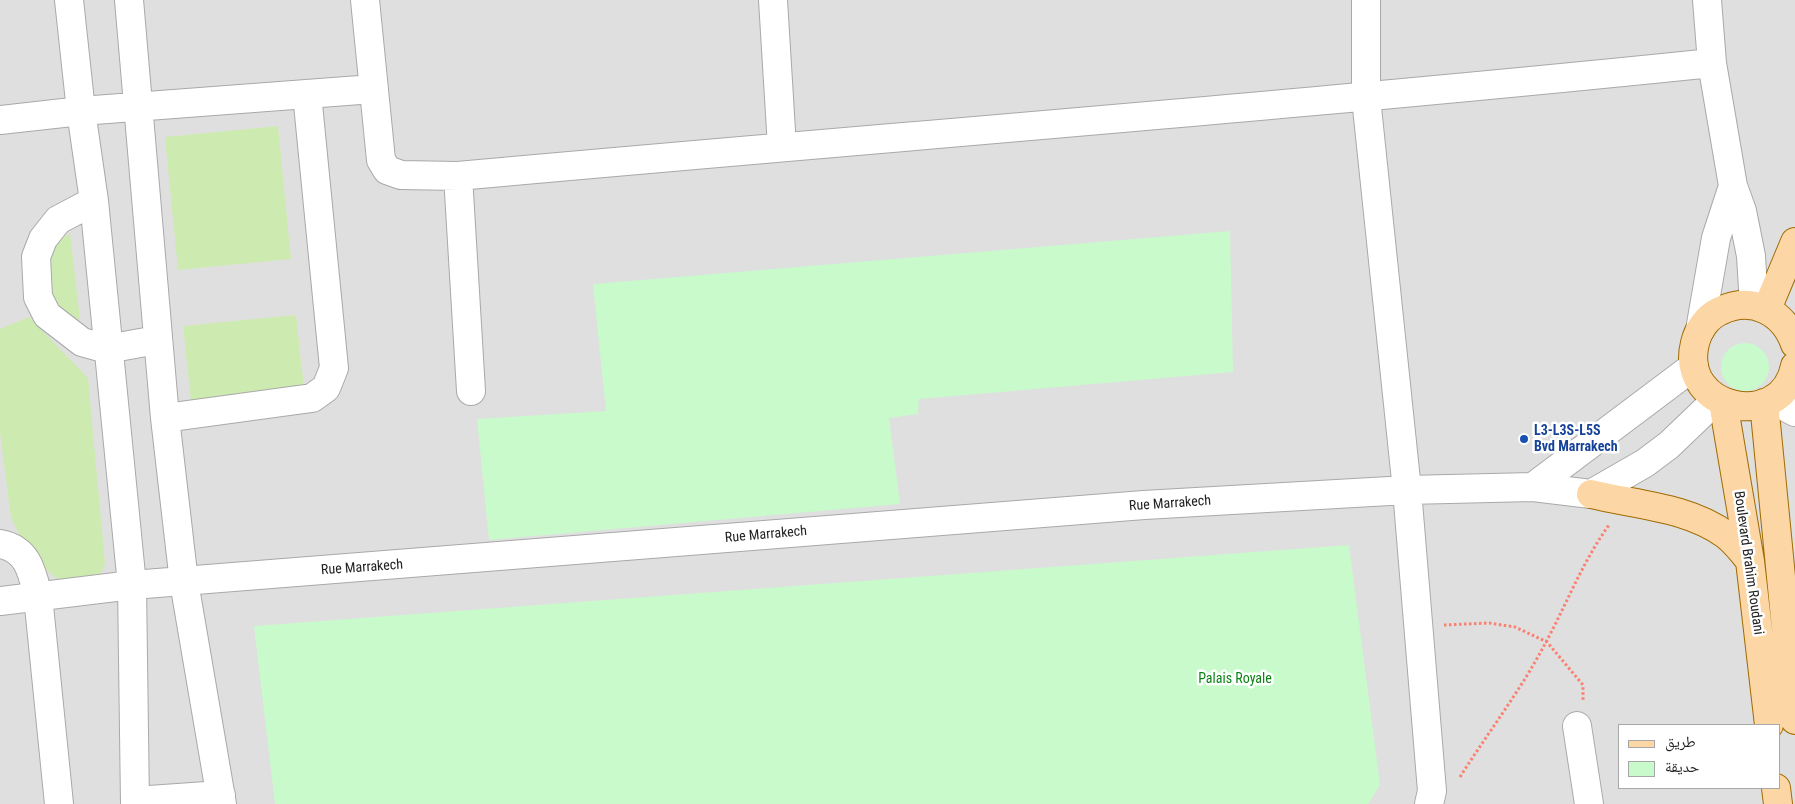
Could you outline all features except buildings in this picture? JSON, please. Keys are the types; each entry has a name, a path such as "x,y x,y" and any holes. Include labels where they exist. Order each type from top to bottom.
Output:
{"main road":[{"path":"1761,307 1795,242"},
{"path":"1793,336 1780,318 1761,307 1741,304 1723,309 1707,320 1700,330 1694,348 1694,366 1699,379 1707,391 1720,401 1744,407 1777,405 1790,381 1795,366"},
{"name":"Boulevard Brahim Roudani","path":"1720,401 1750,561 1769,724"},
{"name":"Boulevard Brahim Roudani","path":"1777,405 1795,720"},
{"path":"1591,494 1672,510 1707,523 1728,536 1750,561"},
{"path":"1776,789 1778,804"}],"street":[{"path":"69,0 81,111 94,201 107,349 132,585 135,802 221,800 184,582 165,418 129,0"},
{"path":"365,0 381,160 387,170 401,176 458,176 1366,98 1712,63"},
{"path":"773,0 782,147"},
{"path":"1366,0 1366,98 1407,490 1432,791 1429,804"},
{"path":"1707,0 1712,63 1732,186 1742,211 1761,307"},
{"path":"0,120 81,111 373,89"},
{"path":"165,418 312,398 326,388 334,368 307,94"},
{"path":"458,176 471,391"},
{"path":"1700,330 1716,238 1732,186"},
{"path":"94,201 58,220 43,239 36,257 38,297 48,315 82,342 107,349 157,340"},
{"path":"1534,487 1694,366"},
{"path":"1591,494 1645,463 1669,446 1720,401"},
{"name":"Rue Marrakech","path":"0,601 132,585 1144,506 1407,490 1534,487 1591,494"},
{"path":"0,544 8,545 21,553 31,568 38,596 59,804"},
{"path":"1577,726 1589,804"}],"path":[{"path":"1456,782 1518,693 1547,642 1593,547 1611,521 1629,503"},
{"path":"1418,629 1489,623 1515,627 1547,642 1583,686 1582,707 1577,726"}],"shaded area":[{"path":"0,0 1795,0 1795,804 0,804"}],"green space":[{"path":"278,126 291,259 178,270 165,137"},
{"path":"1230,231 1233,372 919,399 918,414 889,418 900,504 489,540 477,419 606,411 593,284"},
{"path":"70,233 80,320 63,313 51,303 48,281 47,264 49,256 53,248"},
{"path":"296,315 304,389 191,401 183,326"},
{"path":"29,317 88,378 105,563 99,579 82,584 56,578 30,555 11,518 0,433 0,329"},
{"path":"1740,343 1750,343 1762,350 1769,362 1769,372 1762,384 1750,391 1740,391 1732,387 1725,380 1721,372 1721,362 1725,354 1732,347"},
{"name":"Palais Royale","path":"1349,545 1380,785 1368,804 275,804 254,626"}],"place":[{"name":"L3-L3S-L5S Bvd Marrakech","path":"1524,439"}]}
